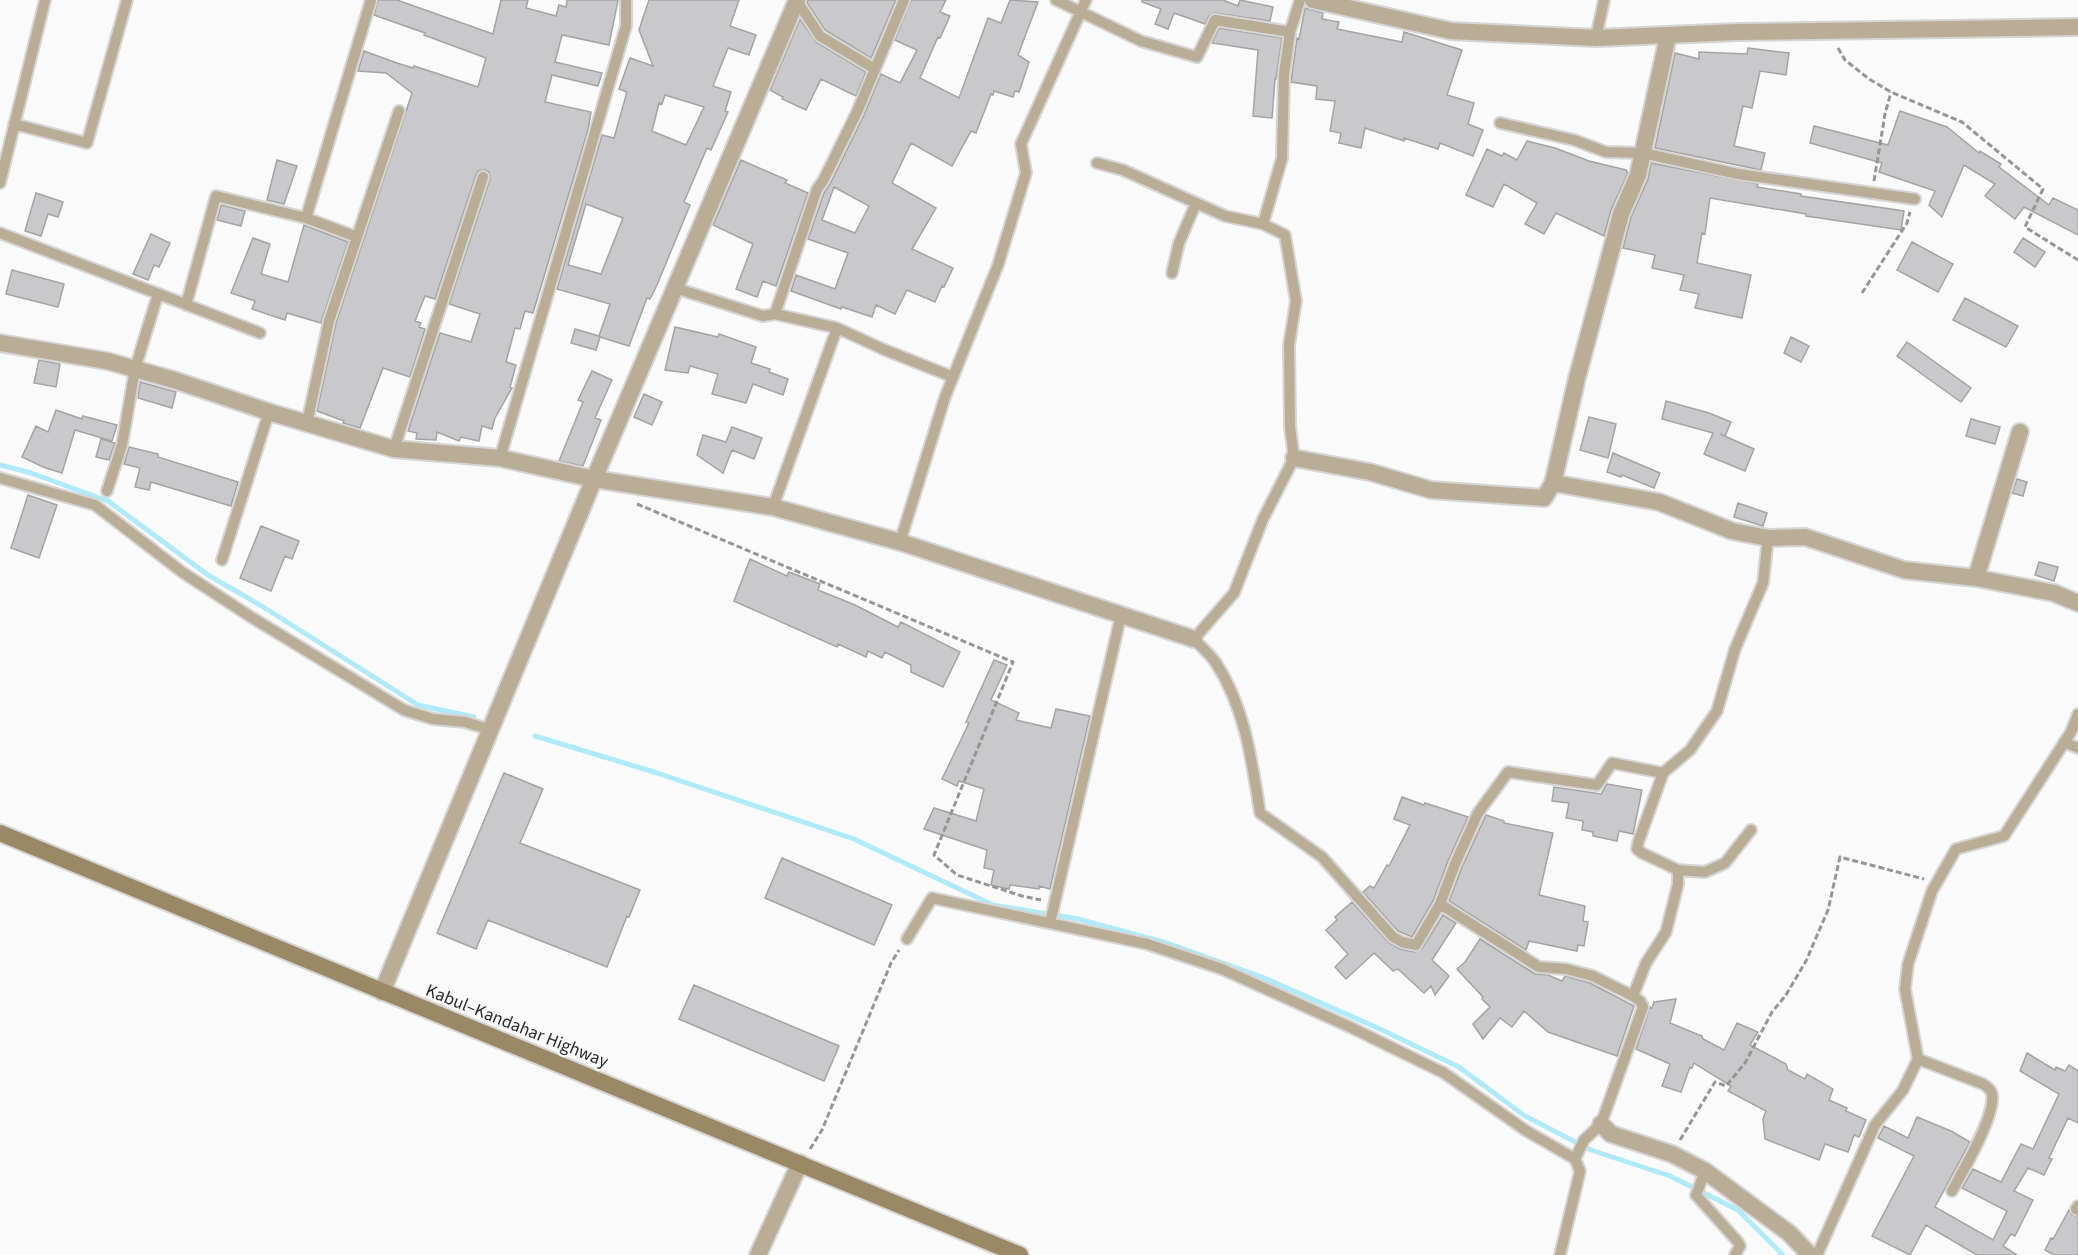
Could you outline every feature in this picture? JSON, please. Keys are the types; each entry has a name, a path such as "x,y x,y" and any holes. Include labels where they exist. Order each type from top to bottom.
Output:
{"main road":[{"name":"Kabul–Kandahar Highway","path":"0,833 1018,1255"}],"street":[{"path":"1313,0 1451,31 1596,38 1738,32 2078,27"},
{"path":"382,992 594,479 797,1"},
{"path":"1294,458 1370,472 1431,490 1544,498 1553,483 1577,378 1621,214 1638,175 1668,36"},
{"path":"0,343 135,369 394,449 500,458 594,479 773,507 900,542 1194,639"},
{"path":"1976,578 2020,432"},
{"path":"1553,483 1659,502 1732,531 1768,538 1805,537 1904,570 1976,578 2054,593 2078,603"},
{"path":"1601,1124 1611,1134 1672,1154 1704,1171 1789,1233 1810,1255"},
{"path":"759,1255 800,1163"}],"lane":[{"path":"0,183 45,0"},
{"path":"14,124 87,143 127,0"},
{"path":"306,218 371,0"},
{"path":"500,458 626,27 626,0"},
{"path":"775,314 817,189 824,181 904,0"},
{"path":"1056,0 1141,41 1197,57 1215,20 1290,33"},
{"path":"900,542 953,377 998,265 1026,173 1021,144 1086,0"},
{"path":"1263,224 1282,158 1284,74 1290,33 1300,0"},
{"path":"1596,38 1604,0"},
{"path":"797,1 820,36 875,69"},
{"path":"307,423 329,321 399,111"},
{"path":"1500,123 1574,140 1606,152 1643,153 1738,174 1915,199"},
{"path":"1097,163 1122,170 1226,216 1263,224 1285,235 1296,302 1289,345 1290,427 1294,458 1263,519 1234,593 1194,639 1214,661 1233,694 1249,746 1260,813 1322,857 1393,937 1416,945 1440,904 1478,813 1508,772 1598,785 1612,764 1663,772"},
{"path":"394,449 483,177"},
{"path":"186,305 216,196 306,218 357,237"},
{"path":"1172,273 1179,243 1196,203"},
{"path":"0,233 260,333"},
{"path":"675,288 763,316 775,314 837,328 953,377"},
{"path":"107,491 122,445 135,369 158,294"},
{"path":"773,507 837,328"},
{"path":"222,560 269,412"},
{"path":"0,478 94,505 182,572 404,710 433,719 465,722 491,730"},
{"path":"1751,830 1725,863 1705,872 1678,870 1637,849 1663,772 1690,750 1718,711 1735,649 1763,583 1768,538"},
{"path":"1050,923 1121,615"},
{"path":"1817,1255 1875,1125 1903,1090 1918,1059 1905,989 1908,964 1936,882 1956,849 2004,836 2071,732 2078,714"},
{"path":"2064,742 2078,748"},
{"path":"1633,996 1646,963 1666,932 1678,884 1678,870"},
{"path":"907,939 932,898 1148,944 1222,969 1350,1027 1444,1073 1525,1130 1575,1159 1580,1171 1560,1255"},
{"path":"1440,904 1539,967 1566,969 1593,976 1640,1001 1643,1007 1601,1124 1584,1140 1575,1159"},
{"path":"1918,1059 1983,1084 1990,1088 1993,1095 1986,1124 1952,1191"},
{"path":"1704,1171 1696,1195 1738,1242 1740,1246 1734,1255"}],"path":[{"path":"1828,31 1845,60 1869,79 1892,92 1962,122 2043,189 2025,227 2078,260"},
{"path":"1873,192 1885,114 1892,92"},
{"path":"1862,293 1907,223 1915,199"},
{"path":"628,500 1012,662 933,855 957,875 1055,906"},
{"path":"1672,1154 1715,1082 1726,1086 1745,1063 1772,1012 1786,995 1806,961 1828,910 1840,857 1936,882"},
{"path":"800,1163 822,1130 891,963 907,939"}],"building":[{"path":"378,0 397,0 493,34 501,0 528,0 526,8 556,16 559,5 566,7 567,0 618,0 609,45 562,35 555,62 602,73 598,86 552,75 545,102 591,112 588,130 533,313 525,311 520,329 515,328 506,362 516,365 510,387 512,388 495,418 492,429 482,426 479,441 461,437 459,441 437,432 436,440 416,439 417,433 408,431 440,333 471,342 480,314 449,304 490,179 489,172 485,170 478,171 476,175 435,299 425,296 415,321 421,323 419,327 425,329 410,377 383,368 360,428 317,411 336,323 412,93 386,73 358,71 364,51 478,87 486,58 374,15"},
{"path":"649,0 739,0 730,26 756,35 749,55 728,48 713,86 731,92 725,111 728,112 711,150 707,148 684,202 690,205 657,285 650,299 647,298 629,346 600,337 596,350 571,343 575,329 599,336 610,304 557,289 602,135 614,138 627,92 619,89 630,58 653,66 639,30","holes":["665,95 704,107 686,145 652,131 659,103 662,104","586,204 623,218 601,274 568,265"]},
{"path":"808,0 896,0 871,58 825,30 807,3"},
{"path":"911,0 946,0 940,12 950,16 920,78 959,98 988,18 1001,23 1010,0 1038,2 1018,55 1029,62 1019,92 1015,91 1013,97 994,91 993,95 991,94 976,133 971,131 952,166 911,143 892,183 936,208 912,249 953,268 944,287 942,286 935,302 907,290 895,314 876,305 872,317 842,307 841,309 791,291 796,275 835,289 848,253 808,239 824,193 864,115 881,74 900,83 917,50 895,40","holes":["834,187 869,206 855,233 822,220"]},
{"path":"1142,0 1223,0 1238,6 1240,0 1273,7 1270,21 1215,13 1209,16 1205,24 1174,13 1168,29 1155,24 1161,9 1142,2"},
{"path":"1305,8 1323,13 1322,19 1339,22 1337,29 1402,42 1404,32 1462,50 1447,95 1474,103 1468,124 1483,130 1473,156 1440,143 1438,149 1365,128 1361,148 1339,143 1341,133 1330,131 1335,101 1316,99 1317,86 1291,82 1297,38 1299,39"},
{"path":"800,19 816,42 866,72 856,96 821,79 806,110 782,99 783,97 770,90"},
{"path":"1219,28 1282,38 1275,79 1272,118 1253,116 1258,50 1212,43"},
{"path":"1748,48 1789,53 1786,75 1760,71 1752,108 1743,106 1734,146 1765,153 1761,170 1655,148 1675,53 1699,59 1699,52 1747,54"},
{"path":"1900,111 1947,127 1979,153 1980,151 2001,164 1999,167 2049,205 2053,198 2078,210 2078,235 2024,207 2015,219 1985,196 1995,184 1964,165 1942,217 1929,205 1935,191 1879,172 1882,163 1810,143 1814,126 1888,145"},
{"path":"1527,141 1626,170 1628,173 1611,210 1604,236 1556,213 1544,234 1525,224 1537,203 1504,184 1493,207 1466,195 1487,149 1502,156 1504,153 1517,160"},
{"path":"277,160 297,166 284,204 267,200"},
{"path":"741,160 787,180 785,183 808,193 776,286 763,281 757,297 736,289 753,244 713,225"},
{"path":"1651,163 1758,184 1757,187 1801,194 1801,196 1904,211 1901,230 1806,216 1806,214 1710,198 1705,234 1702,233 1697,263 1751,275 1742,318 1695,308 1699,294 1680,290 1684,275 1652,268 1655,255 1623,248 1631,217 1648,179"},
{"path":"36,193 63,202 58,217 48,214 41,236 25,231"},
{"path":"221,205 245,211 241,226 217,220"},
{"path":"304,225 348,242 321,323 287,313 285,320 252,309 255,301 231,293 253,238 270,244 261,274 288,282"},
{"path":"151,234 170,243 159,267 154,265 148,280 133,274"},
{"path":"2023,238 2045,252 2035,267 2014,252"},
{"path":"1912,242 1953,264 1938,292 1897,270"},
{"path":"12,270 64,284 58,307 6,294"},
{"path":"1965,298 2018,326 2006,347 1953,320"},
{"path":"675,327 718,337 719,334 756,347 751,363 770,369 769,372 788,379 783,395 753,384 746,403 712,394 718,374 690,366 688,373 665,370"},
{"path":"1791,337 1809,346 1801,362 1784,353"},
{"path":"1907,342 1971,388 1961,402 1897,356"},
{"path":"39,360 60,364 56,387 34,383"},
{"path":"592,371 612,380 595,418 601,420 583,466 559,461 583,402 578,400"},
{"path":"140,382 176,392 172,408 138,398"},
{"path":"644,394 662,402 652,425 634,417"},
{"path":"1666,401 1709,413 1731,422 1725,436 1720,434 1754,449 1745,471 1704,454 1713,433 1662,419"},
{"path":"56,410 82,419 83,416 117,425 112,441 75,430 62,473 22,457 36,426 48,432"},
{"path":"1589,417 1616,424 1608,458 1580,450"},
{"path":"1971,419 2000,427 1995,444 1966,436"},
{"path":"732,427 762,438 754,459 732,450 723,473 697,455 703,435 726,442"},
{"path":"101,439 115,443 109,460 96,457"},
{"path":"129,447 158,454 158,457 238,482 231,506 151,482 149,490 135,487 140,468 124,464"},
{"path":"1613,453 1660,473 1654,488 1622,475 1621,477 1607,472"},
{"path":"2017,479 2027,482 2023,496 2012,493"},
{"path":"28,495 57,505 39,558 11,548"},
{"path":"1738,503 1767,513 1763,526 1734,517"},
{"path":"261,526 299,541 292,559 285,556 271,591 240,578"},
{"path":"750,559 787,576 789,572 820,584 818,590 855,605 898,627 901,622 960,652 943,687 911,672 911,665 885,652 882,658 868,651 866,657 838,644 837,647 734,601"},
{"path":"2039,562 2058,567 2054,581 2035,575"},
{"path":"994,660 1007,665 991,700 1019,713 1016,720 1051,728 1056,709 1090,716 1050,889 1039,886 1039,889 1010,885 1009,889 991,885 994,870 984,868 987,850 924,829 934,808 976,821 984,789 959,781 957,786 942,779 969,723 966,722"},
{"path":"504,773 543,789 520,843 640,890 607,967 488,920 476,949 437,933"},
{"path":"1607,784 1642,790 1633,834 1619,831 1617,841 1593,836 1593,832 1582,830 1583,821 1566,818 1569,803 1552,801 1554,787 1601,794"},
{"path":"1402,797 1468,817 1433,901 1412,937 1398,931 1363,892 1370,886 1374,888 1387,865 1389,866 1410,825 1394,819"},
{"path":"1486,815 1504,821 1504,823 1553,833 1539,895 1585,906 1583,921 1588,922 1584,946 1578,945 1577,951 1529,941 1526,950 1449,901"},
{"path":"782,858 892,905 874,945 765,898"},
{"path":"1352,902 1388,942 1400,949 1414,952 1422,949 1443,915 1456,923 1432,960 1449,976 1435,995 1431,986 1424,993 1398,969 1393,971 1374,953 1346,979 1335,967 1348,954 1326,930 1337,920 1335,917"},
{"path":"1480,939 1535,974 1548,975 1562,981 1565,976 1590,983 1634,1006 1617,1056 1548,1032 1524,1011 1512,1027 1500,1018 1483,1039 1473,1024 1490,1007 1457,969 1465,962"},
{"path":"694,985 839,1046 824,1081 679,1019"},
{"path":"1676,999 1670,1023 1702,1036 1703,1039 1724,1050 1737,1023 1758,1032 1750,1045 1786,1064 1788,1070 1805,1079 1807,1074 1833,1089 1829,1100 1866,1120 1859,1137 1854,1135 1848,1152 1825,1144 1819,1160 1765,1139 1763,1119 1766,1111 1728,1091 1731,1086 1694,1063 1692,1068 1690,1067 1681,1092 1662,1086 1670,1064 1636,1049 1650,1007 1652,1008 1654,1002"},
{"path":"2027,1053 2055,1070 2056,1067 2065,1071 2069,1065 2078,1071 2078,1123 2068,1118 2049,1158 2052,1159 2044,1175 2028,1168 2014,1191 2033,1200 2015,1236 2011,1234 2003,1246 2017,1255 1977,1255 1926,1225 1910,1255 1872,1236 1914,1156 1878,1138 1884,1126 1908,1138 1917,1117 1951,1131 1970,1142 1935,1207 1993,1240 2007,1211 1962,1188 1973,1169 2001,1182 2021,1144 2033,1149 2059,1094 2020,1071"},
{"path":"2069,1210 2072,1215 2078,1217 2078,1255 2054,1255 2045,1250"}],"waterway":[{"path":"0,465 31,473 108,501 208,575 260,605 418,705 474,717"},
{"path":"535,736 654,772 854,839 993,905 1078,919 1167,943 1262,977 1459,1067 1525,1116 1591,1150 1670,1176 1738,1210 1783,1255"}]}
